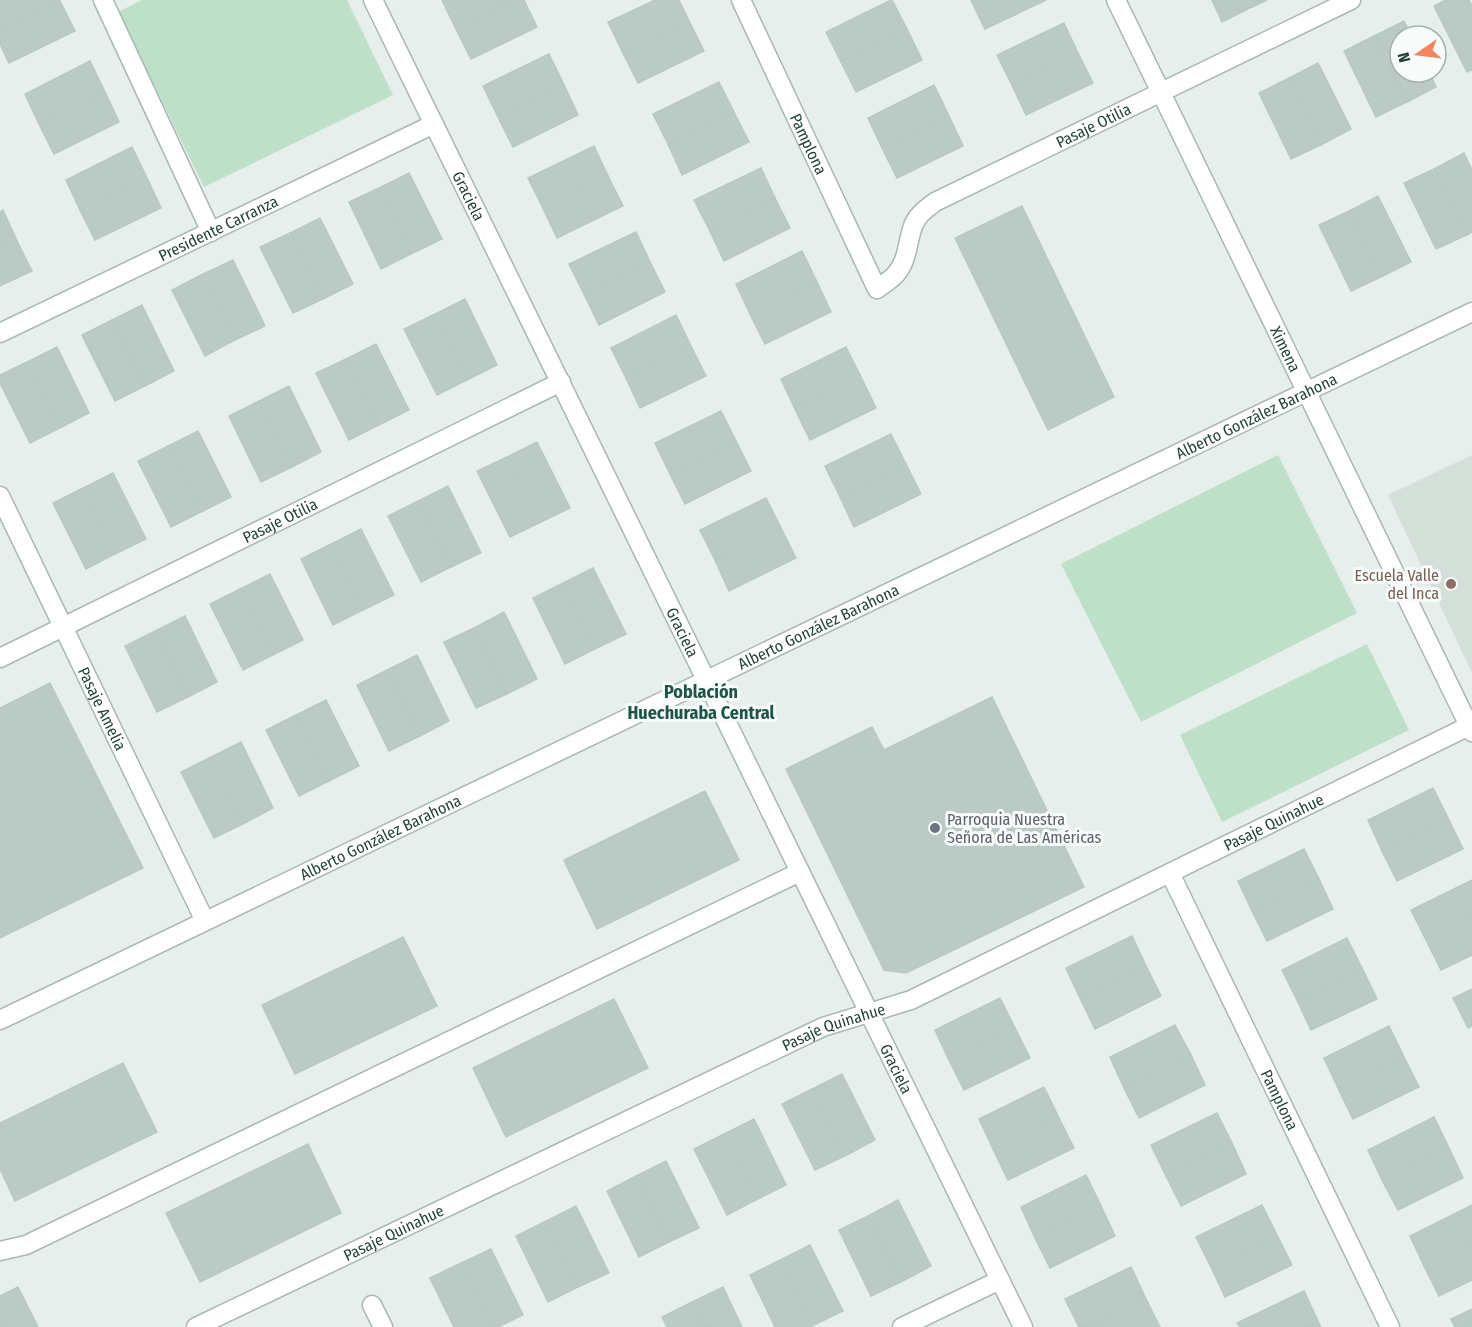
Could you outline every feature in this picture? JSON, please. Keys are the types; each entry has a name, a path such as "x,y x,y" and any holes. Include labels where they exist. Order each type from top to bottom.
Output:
{"street":[{"path":"105,0 211,232"},
{"name":"Graciela","path":"374,0 1023,1327"},
{"name":"Pamplona","path":"741,0 877,289"},
{"name":"Ximena","path":"1116,0 1470,729"},
{"name":"Pasaje Otilia","path":"877,289 895,275 902,265 907,254 913,226 922,212 935,202 1351,0"},
{"name":"Presidente Carranza","path":"0,333 434,124"},
{"name":"Alberto González Barahona","path":"0,1020 1472,312"},
{"name":"Pasaje Otilia","path":"0,658 561,382"},
{"name":"Pasaje Amelia","path":"0,496 205,921"},
{"name":"Pasaje Quinahue","path":"196,1327 823,1027 911,999 1470,729"},
{"path":"0,1251 26,1245 800,872"},
{"name":"Pamplona","path":"1170,873 1390,1327"},
{"path":"903,1327 1000,1280"},
{"path":"372,1305 383,1327"}],"shaded area":[{"name":"Escuela Valle del Inca","path":"1472,455 1472,673 1388,495"}],"green space":[{"path":"142,0 347,0 393,95 204,187 118,12"},
{"path":"1278,455 1357,613 1141,722 1061,564"},
{"path":"1367,644 1409,730 1222,822 1180,735"}],"building":[{"path":"0,0 60,0 60,1 0,30"},
{"path":"442,0 515,0 456,29"},
{"path":"515,0 524,0 537,27 471,59 456,29"},
{"path":"655,0 679,0 689,21 623,53 608,22"},
{"path":"892,0 907,29 841,62 826,32"},
{"path":"971,0 1046,0 985,29"},
{"path":"1212,0 1248,0 1252,7 1222,22"},
{"path":"1248,0 1267,0 1252,7"},
{"path":"1446,0 1469,0 1472,6 1472,70 1467,72 1448,34 1448,24 1443,24 1434,6"},
{"path":"60,1 75,31 9,63 0,44 0,30"},
{"path":"689,21 704,51 638,83 623,53"},
{"path":"1064,23 1078,53 1012,85 997,55"},
{"path":"907,29 922,60 856,92 841,62"},
{"path":"1388,29 1388,64 1374,36"},
{"path":"1374,36 1388,64 1388,84 1398,84 1407,102 1376,117 1344,51"},
{"path":"1078,53 1093,83 1026,115 1012,85"},
{"path":"549,54 564,85 498,117 483,86"},
{"path":"90,61 105,92 39,124 25,94"},
{"path":"1318,63 1351,129 1321,145 1289,78"},
{"path":"1289,78 1321,145 1291,159 1259,93"},
{"path":"719,82 734,112 668,144 653,114"},
{"path":"1398,84 1435,84 1436,87 1407,102"},
{"path":"564,85 578,115 513,147 498,117"},
{"path":"934,85 949,116 882,148 868,118"},
{"path":"105,92 119,122 54,154 39,124"},
{"path":"734,112 749,142 682,175 668,144"},
{"path":"949,116 963,146 897,178 882,148"},
{"path":"594,146 608,176 543,208 528,178"},
{"path":"132,147 147,178 80,210 66,180"},
{"path":"1464,153 1472,170 1472,232 1467,235 1434,169"},
{"path":"761,168 775,198 710,231 694,200"},
{"path":"1434,169 1467,235 1436,249 1404,183"},
{"path":"409,173 442,239 411,254 379,188"},
{"path":"608,176 623,206 557,238 543,208"},
{"path":"147,178 161,208 95,240 80,210"},
{"path":"379,188 411,254 381,269 349,202"},
{"path":"1378,196 1411,262 1381,277 1349,211"},
{"path":"775,198 790,228 724,261 710,231"},
{"path":"1022,206 1114,397 1048,430 955,238"},
{"path":"3,210 17,241 0,249 0,212"},
{"path":"1349,211 1381,277 1351,291 1319,225"},
{"path":"320,218 353,284 323,299 290,233"},
{"path":"636,232 650,262 584,294 569,264"},
{"path":"290,233 323,299 293,313 260,247"},
{"path":"17,241 32,271 0,286 0,249"},
{"path":"802,251 817,282 750,314 736,284"},
{"path":"233,260 265,326 235,340 203,274"},
{"path":"650,262 665,292 599,325 584,294"},
{"path":"203,274 235,340 205,356 172,290"},
{"path":"817,282 831,312 765,344 750,314"},
{"path":"465,299 497,365 467,380 435,314"},
{"path":"142,305 174,371 145,386 112,320"},
{"path":"435,314 467,380 437,395 404,329"},
{"path":"676,315 691,346 626,378 611,348"},
{"path":"112,320 145,386 115,401 82,335"},
{"path":"376,344 409,410 379,425 346,359"},
{"path":"691,346 706,376 640,408 626,378"},
{"path":"57,347 89,413 60,428 27,362"},
{"path":"846,347 861,377 795,409 781,379"},
{"path":"346,359 379,425 349,440 316,373"},
{"path":"27,362 60,428 30,443 0,383 0,375"},
{"path":"861,377 876,408 810,440 795,409"},
{"path":"289,386 321,452 292,467 259,401"},
{"path":"259,401 292,467 261,482 229,416"},
{"path":"721,411 736,441 670,474 655,443"},
{"path":"198,431 231,497 201,512 168,446"},
{"path":"891,434 906,464 840,497 825,466"},
{"path":"736,441 751,471 685,504 670,474"},
{"path":"537,442 570,508 539,523 507,457"},
{"path":"168,446 201,512 171,527 138,461"},
{"path":"507,457 539,523 510,537 477,471"},
{"path":"906,464 921,494 854,527 840,497"},
{"path":"113,473 146,539 115,554 83,488"},
{"path":"448,486 481,553 451,567 418,501"},
{"path":"83,488 115,554 86,569 53,503"},
{"path":"766,498 781,528 715,560 700,530"},
{"path":"418,501 451,567 421,582 388,516"},
{"path":"781,528 796,558 729,591 715,560"},
{"path":"361,529 394,595 363,610 331,544"},
{"path":"331,544 363,610 333,625 301,559"},
{"path":"593,568 626,634 595,649 563,583"},
{"path":"270,574 303,640 273,655 240,589"},
{"path":"563,583 595,649 565,664 533,598"},
{"path":"240,589 273,655 243,670 210,604"},
{"path":"504,612 537,679 507,694 474,628"},
{"path":"185,616 217,682 188,697 155,631"},
{"path":"474,628 507,694 476,708 444,642"},
{"path":"155,631 188,697 157,712 125,646"},
{"path":"417,655 449,721 420,736 387,670"},
{"path":"387,670 420,736 389,751 357,685"},
{"path":"50,683 143,868 0,938 0,708"},
{"name":"Parroquia Nuestra Señora de Las Américas","path":"992,697 1084,887 906,973 884,970 786,769 872,727 884,750"},
{"path":"326,700 359,766 329,781 296,715"},
{"path":"296,715 329,781 299,796 266,730"},
{"path":"241,742 273,808 243,824 211,757"},
{"path":"211,757 243,824 214,838 181,772"},
{"path":"1433,788 1448,818 1382,851 1368,820"},
{"path":"705,791 739,860 597,929 564,860"},
{"path":"1448,818 1463,849 1397,881 1382,851"},
{"path":"1304,849 1319,879 1252,911 1238,881"},
{"path":"1319,879 1333,909 1267,941 1252,911"},
{"path":"1472,880 1472,917 1426,940 1411,910"},
{"path":"1472,917 1472,955 1441,970 1426,940"},
{"path":"1132,936 1146,966 1080,998 1066,968"},
{"path":"403,937 437,1006 295,1074 262,1005"},
{"path":"1347,938 1362,968 1297,1000 1282,970"},
{"path":"1146,966 1161,996 1095,1029 1080,998"},
{"path":"1362,968 1377,999 1311,1030 1297,1000"},
{"path":"1472,989 1472,1026 1468,1028 1453,998"},
{"path":"1000,998 1015,1028 949,1060 935,1030"},
{"path":"614,999 648,1068 506,1137 473,1068"},
{"path":"1175,1025 1191,1055 1124,1088 1110,1057"},
{"path":"1389,1026 1404,1057 1338,1088 1324,1058"},
{"path":"1015,1028 1030,1058 964,1090 949,1060"},
{"path":"1191,1055 1205,1085 1139,1118 1124,1088"},
{"path":"1404,1057 1419,1087 1353,1119 1338,1088"},
{"path":"123,1063 157,1132 15,1201 0,1169 0,1123"},
{"path":"842,1074 875,1140 845,1156 812,1089"},
{"path":"1044,1087 1059,1118 993,1149 979,1119"},
{"path":"812,1089 845,1156 815,1170 782,1104"},
{"path":"1217,1113 1232,1143 1166,1176 1151,1145"},
{"path":"1434,1117 1449,1148 1382,1180 1368,1150"},
{"path":"1059,1118 1074,1148 1008,1180 993,1149"},
{"path":"754,1119 786,1185 756,1200 724,1134"},
{"path":"724,1134 756,1200 727,1215 694,1149"},
{"path":"1232,1143 1246,1174 1181,1206 1166,1176"},
{"path":"308,1144 341,1213 200,1282 166,1213"},
{"path":"1449,1148 1463,1178 1398,1210 1382,1180"},
{"path":"666,1161 699,1228 669,1242 636,1176"},
{"path":"1086,1175 1101,1206 1035,1238 1021,1207"},
{"path":"636,1176 669,1242 639,1257 607,1191"},
{"path":"898,1200 931,1266 901,1282 868,1216"},
{"path":"1262,1205 1277,1235 1211,1267 1196,1237"},
{"path":"1472,1205 1472,1243 1424,1266 1410,1236"},
{"path":"576,1206 609,1273 578,1287 546,1221"},
{"path":"1101,1206 1115,1236 1050,1268 1035,1238"},
{"path":"868,1216 901,1282 871,1296 839,1230"},
{"path":"546,1221 578,1287 548,1302 516,1236"},
{"path":"1277,1235 1292,1265 1225,1297 1211,1267"},
{"path":"1472,1243 1472,1280 1439,1296 1424,1266"},
{"path":"810,1245 843,1311 812,1326 780,1260"},
{"path":"491,1249 523,1315 498,1327 492,1327 461,1263"},
{"path":"780,1260 811,1327 775,1327 750,1275"},
{"path":"461,1263 492,1327 454,1327 430,1278"},
{"path":"1131,1267 1145,1297 1084,1327 1079,1327 1065,1299"},
{"path":"18,1287 38,1327 0,1327 0,1296"},
{"path":"723,1287 742,1327 705,1327 692,1302"},
{"path":"1304,1291 1318,1321 1306,1327 1240,1327 1237,1323"},
{"path":"1145,1297 1160,1327 1084,1327"},
{"path":"692,1302 705,1327 667,1327 662,1317"},
{"path":"1472,1309 1472,1327 1455,1327 1451,1319"},
{"path":"1318,1321 1321,1327 1306,1327"}],"place":[{"name":"Escuela Valle del Inca","path":"1451,584"},
{"name":"Parroquia Nuestra Señora de Las Américas","path":"935,828"}],"district":[{"name":"Población Huechuraba Central","path":"701,702"}]}
